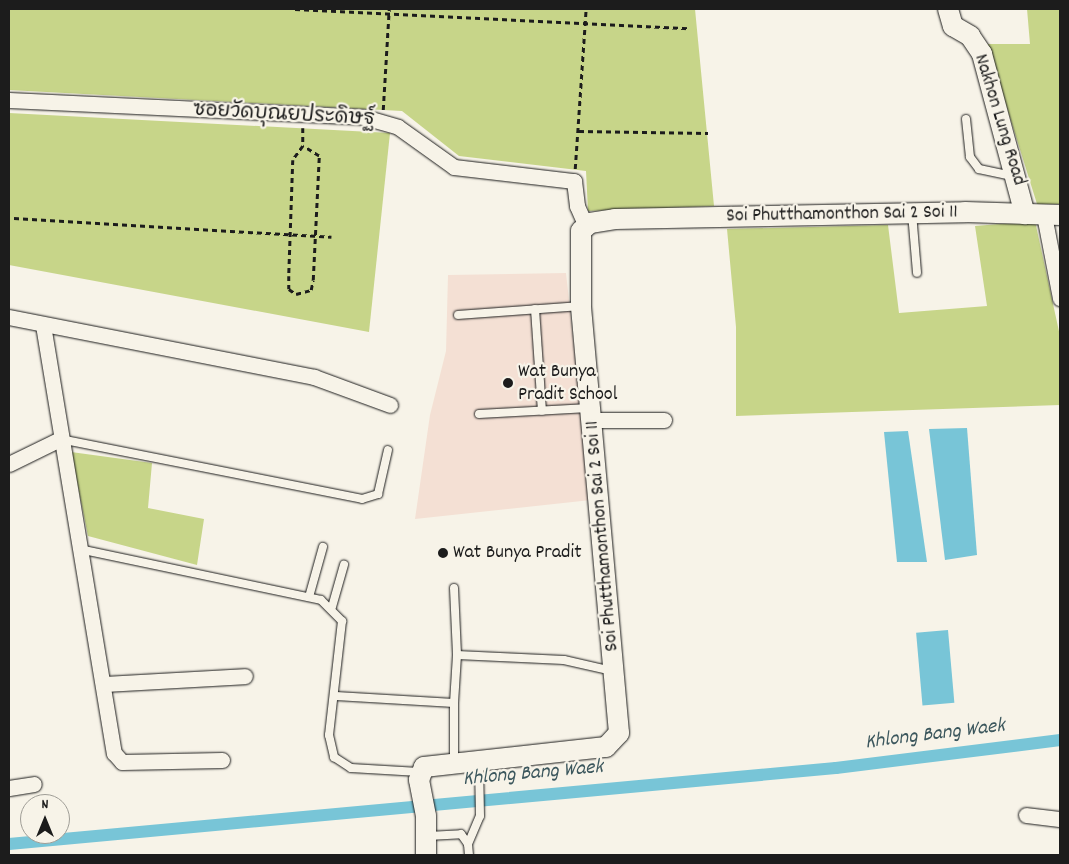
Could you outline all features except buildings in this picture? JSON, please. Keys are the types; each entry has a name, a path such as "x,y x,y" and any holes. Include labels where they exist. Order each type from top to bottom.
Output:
{"street":[{"name":"Nakhon Lung Road","path":"948,9 953,26 970,36 982,54 1017,176 1043,215"},
{"name":"ซอยวัดบุณยประดิษฐ์","path":"9,100 382,121 398,127 454,167 574,181"},
{"path":"574,181 577,206 586,226"},
{"name":"Soi Phutthamonthon Sai 2 Soi 11","path":"419,772 424,767 454,764 479,771 606,747 619,732 581,306 579,246 586,226 615,220 912,213 1043,215"},
{"path":"1043,215 1060,298"},
{"path":"9,317 314,378 390,405"},
{"path":"43,325 60,439 118,760 222,760"},
{"path":"592,414 664,420"},
{"path":"9,464 60,439"},
{"path":"103,684 245,676"},
{"path":"419,772 426,836"},
{"path":"9,788 34,784"},
{"path":"1026,815 1060,819"}],"lane":[{"path":"966,119 970,157 979,169 1017,176"},
{"path":"912,213 917,273"},
{"path":"458,315 581,306"},
{"path":"535,309 542,411"},
{"path":"479,414 542,411 592,414"},
{"path":"60,439 362,499 378,494 388,450"},
{"path":"310,597 323,547"},
{"path":"79,549 310,597 332,607"},
{"path":"344,564 332,607 342,630 329,747 340,763 351,768 419,772"},
{"path":"454,588 457,655 454,703 454,764"},
{"path":"457,655 564,660 614,672"},
{"path":"336,696 454,703"},
{"path":"469,855 468,844 479,824 481,803 479,771"},
{"path":"426,836 456,833 468,844"}],"path":[{"path":"295,9 388,15 688,28"},
{"path":"382,121 389,9"},
{"path":"574,181 579,131 586,9"},
{"path":"303,116 303,146 293,160 290,234 289,289 296,294 311,290 319,156 303,146"},
{"path":"579,131 708,133"},
{"path":"14,218 331,237"}],"shaded area":[{"name":"Wat Bunya Pradit School","path":"566,273 591,500 415,519 430,415 446,351 448,275"}],"green space":[{"path":"9,9 695,9 714,206 588,211 586,171 459,156 402,111 9,90"},
{"path":"1027,9 1060,9 1060,204 1037,204 987,44 1030,44"},
{"path":"9,113 390,133 369,332 9,265"},
{"path":"1035,221 1060,336 1060,405 736,416 736,327 727,229 888,225 899,313 987,306 975,226"},
{"path":"71,452 152,463 148,508 204,519 197,565 88,536"}],"water":[{"path":"967,428 977,555 945,560 929,429"},
{"path":"908,431 927,562 897,562 884,432"},
{"path":"948,630 954,703 922,706 916,633"}],"waterway":[{"name":"Khlong Bang Waek","path":"9,844 836,768 1060,740"}],"place":[{"name":"Wat Bunya Pradit School","path":"508,383"},
{"name":"Wat Bunya Pradit","path":"443,553"}]}
